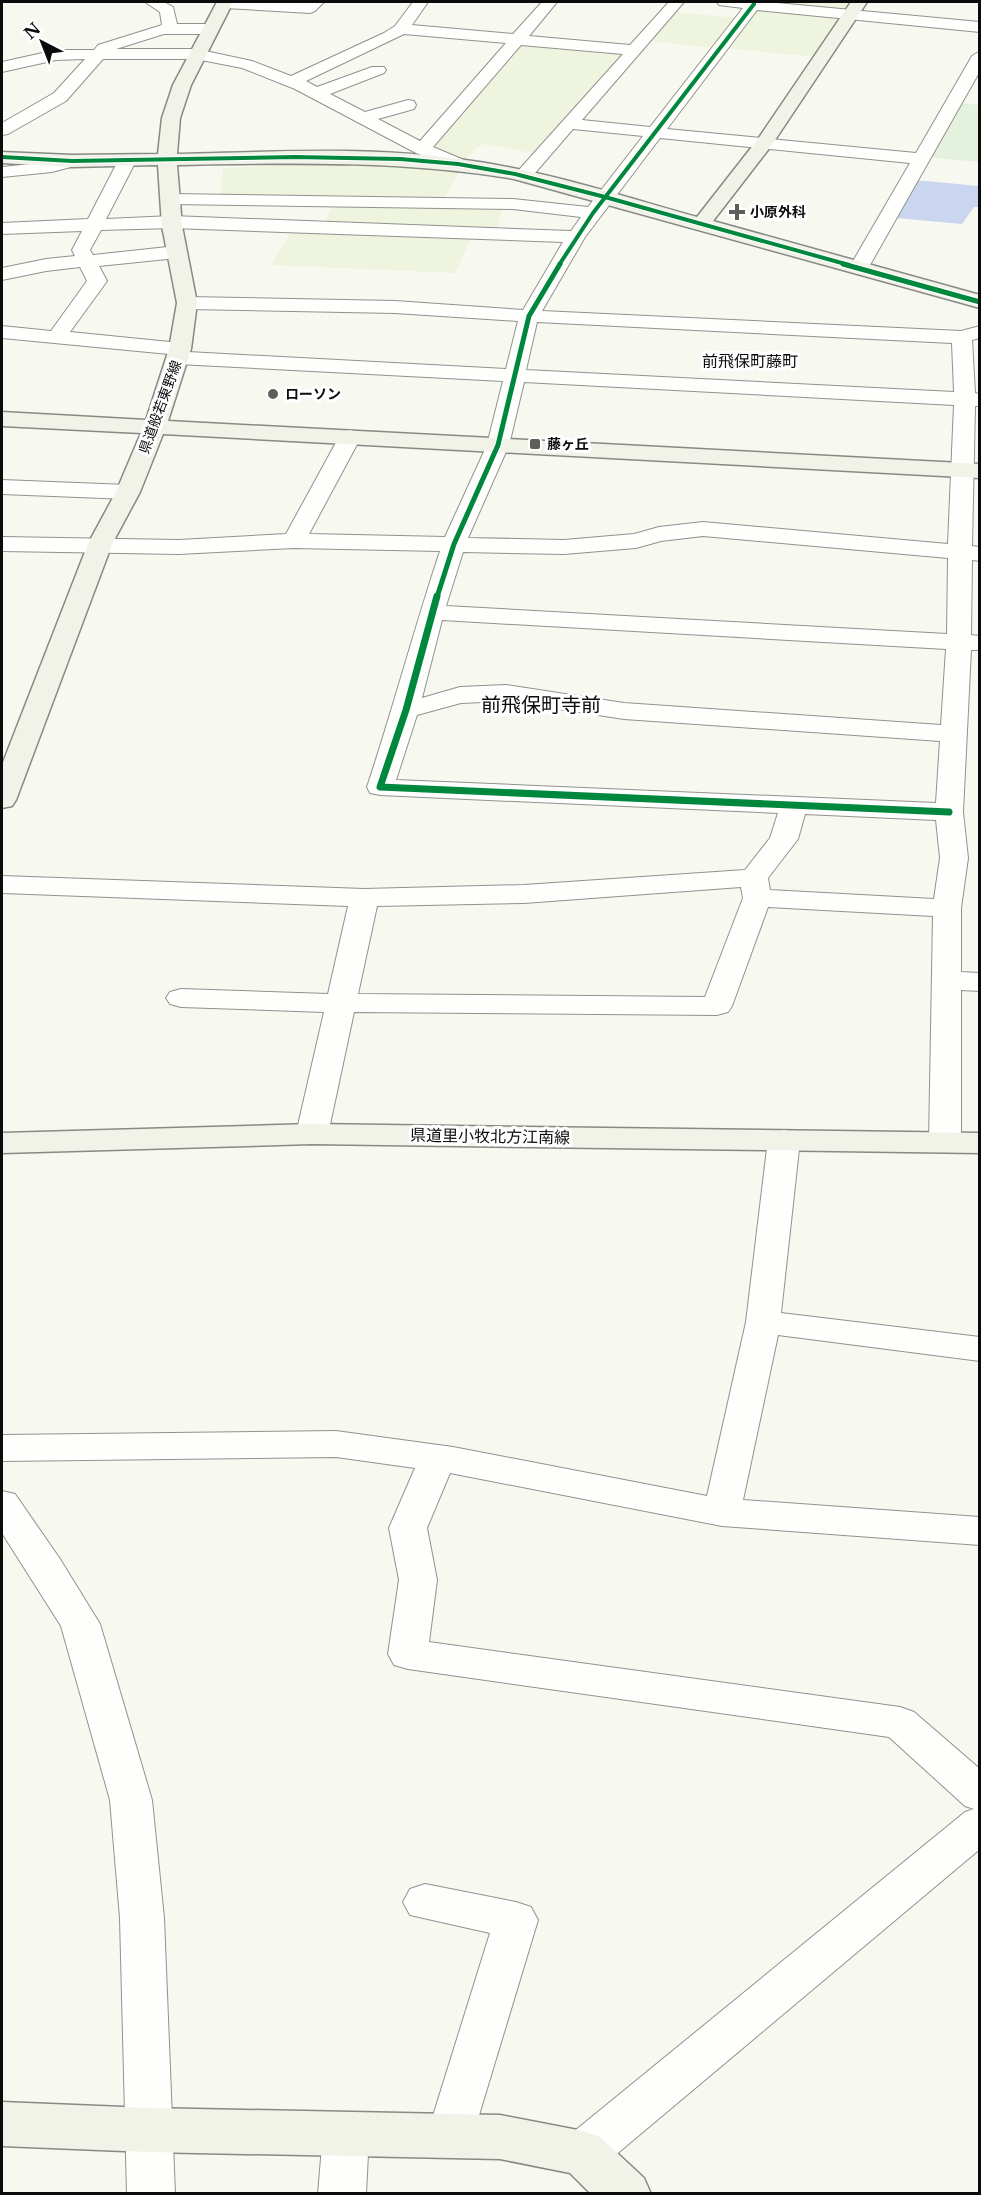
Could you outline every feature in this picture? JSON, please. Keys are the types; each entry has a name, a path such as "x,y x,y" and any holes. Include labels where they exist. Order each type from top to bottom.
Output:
{"street":[{"path":"153,2 168,10"},
{"path":"225,2 310,8 316,2"},
{"name":"県道般若東野線","path":"2,801 100,544 128,492 155,426 179,353 187,303 170,199 167,161 171,118 196,54 225,2"},
{"path":"293,81 383,40 401,29 420,2"},
{"path":"422,148 550,2"},
{"path":"523,176 677,2"},
{"path":"724,2 855,8 980,27"},
{"path":"754,4 593,213 529,316 498,444 454,544 432,612 406,710 380,787 949,812"},
{"path":"701,224 765,142 855,8"},
{"path":"140,16 168,10"},
{"path":"168,10 170,28"},
{"path":"2,130 60,97 104,48 163,28 210,29"},
{"path":"401,29 634,50"},
{"path":"383,40 424,44"},
{"path":"12,46 56,55 196,54 246,64 293,81 422,148 458,164"},
{"path":"362,49 391,58"},
{"path":"2,67 56,55"},
{"path":"859,268 920,159 962,99 980,56"},
{"path":"316,93 378,70"},
{"path":"364,118 408,105"},
{"path":"570,124 920,159"},
{"path":"2,157 72,162 294,157 400,159 458,164 523,176 605,197 980,302"},
{"path":"57,336 97,281 81,250 127,161"},
{"path":"2,172 52,167 72,162"},
{"path":"170,199 513,204 593,213"},
{"path":"12,224 91,227 172,222 576,237"},
{"path":"2,274 46,265 177,252"},
{"path":"187,303 395,307 529,316 971,334 969,643 953,739 949,812 967,858 947,908 945,1142"},
{"path":"2,332 57,336 179,353 515,375 972,400"},
{"path":"2,418 970,471"},
{"path":"294,541 350,437"},
{"path":"2,487 128,492"},
{"path":"2,544 100,544 179,548 294,541 564,547 636,541 659,534 703,529 969,554"},
{"path":"432,612 969,643"},
{"path":"406,710 460,695 506,693 624,711 953,739 980,745"},
{"path":"181,998 340,1003 717,1006 756,888 784,839 794,805"},
{"path":"2,885 364,898 756,888 947,908"},
{"path":"312,1134 364,898"},
{"path":"948,980 980,982"},
{"name":"県道里小牧北方江南線","path":"2,1143 312,1134 980,1143"},
{"path":"722,1512 763,1322 784,1140"},
{"path":"763,1322 980,1349"},
{"path":"2,1448 336,1444 438,1458 722,1512 980,1531"},
{"path":"438,1458 408,1528 418,1580 408,1654 900,1723 980,1794"},
{"path":"2,1504 80,1624 131,1800 142,1918 151,2193"},
{"path":"583,2153 980,1824"},
{"path":"425,1902 516,1920 450,2135"},
{"path":"2,2124 148,2130 500,2137 583,2153 626,2193"},
{"path":"342,2193 346,2134"}],"green space":[{"path":"732,2 857,2 848,13"},
{"path":"757,7 845,15 817,57 724,48"},
{"path":"674,12 737,18 715,48 649,41"},
{"path":"517,42 631,51 540,154 482,144 463,160 426,148"},
{"path":"958,103 979,105 979,162 927,157"},
{"path":"327,163 460,170 443,202 220,198 223,168"},
{"path":"333,202 502,206 497,232 324,227"},
{"path":"293,229 472,237 455,273 271,265"}],"water":[{"path":"915,180 979,186 979,207 974,207 962,224 896,218"}],"cycle path":[{"path":"754,4 593,213 529,316 498,445 454,544 432,612 406,710 380,787 949,812"},
{"path":"2,157 72,161 295,157 400,159 458,164 515,174 605,197 980,302"}],"place":[{"name":"小原外科","path":"737,212"},
{"name":"ローソン","path":"273,394"},
{"name":"藤ヶ丘","path":"535,444"}],"district":[{"name":"前飛保町藤町","path":"750,361"},
{"name":"前飛保町寺前","path":"541,705"}]}
